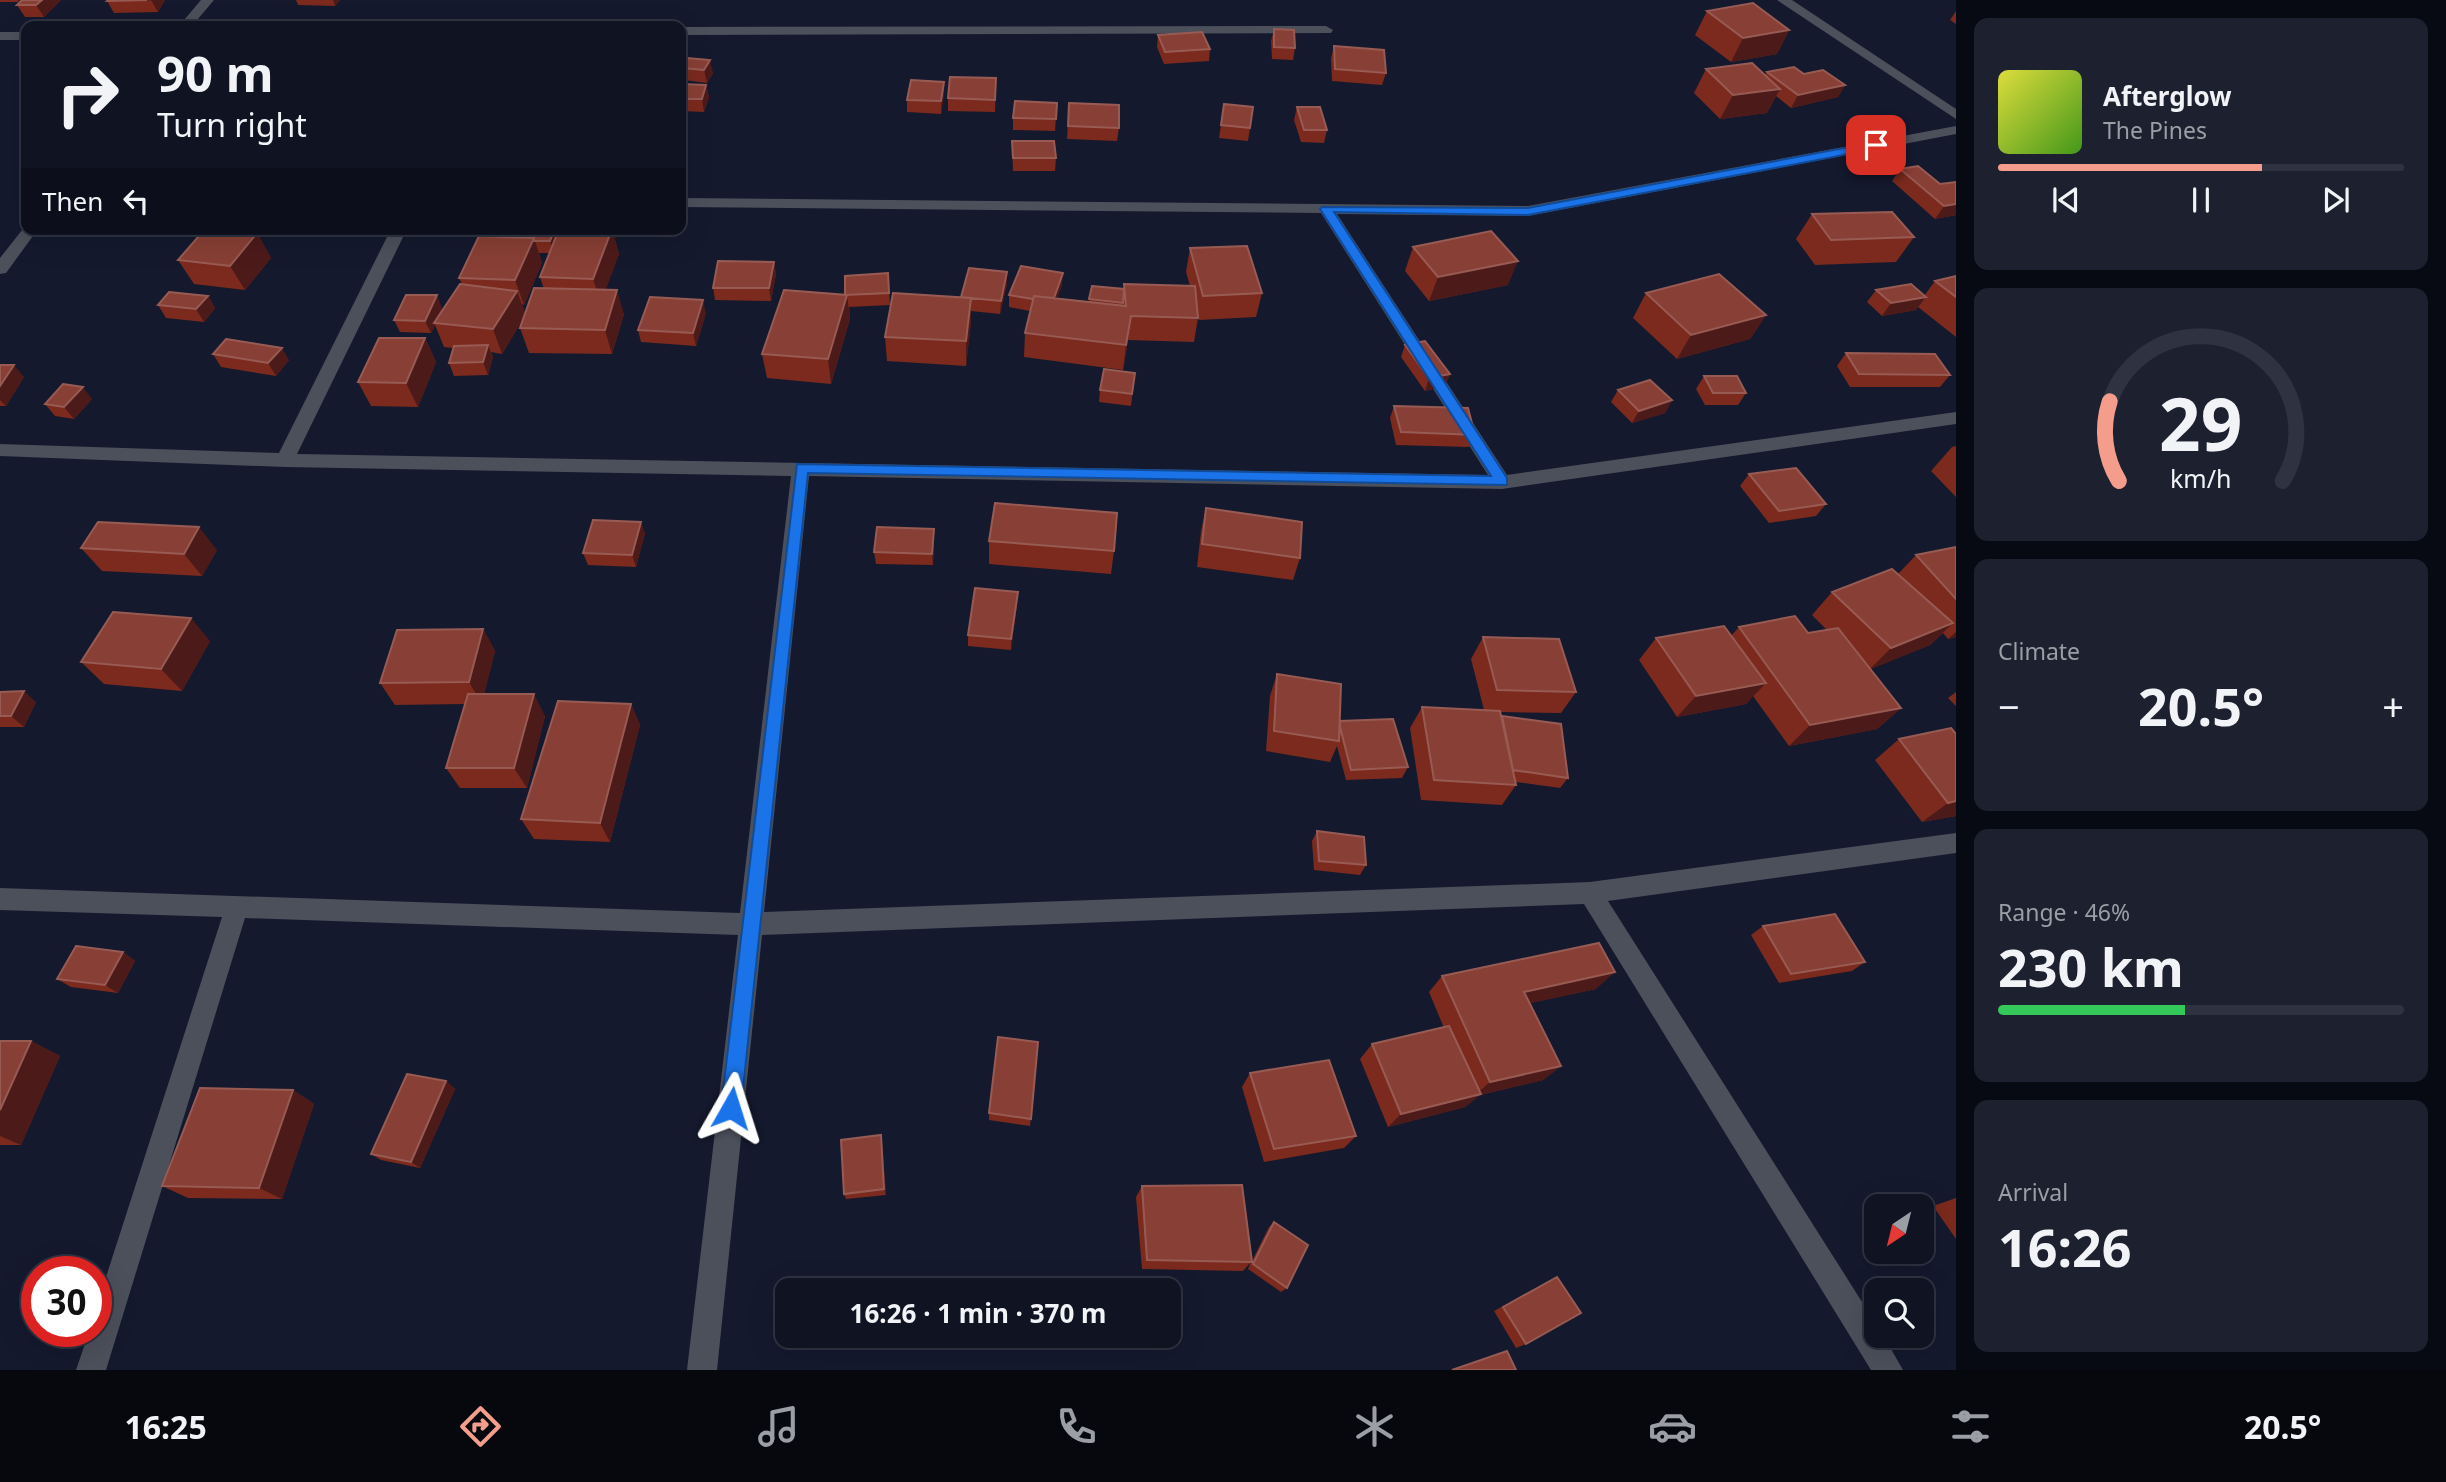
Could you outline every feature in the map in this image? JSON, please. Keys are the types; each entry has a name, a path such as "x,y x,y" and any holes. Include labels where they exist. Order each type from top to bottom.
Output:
{"street":[{"path":"189,21 208,0"},
{"path":"1783,0 1956,115"},
{"path":"686,31 1326,30"},
{"path":"0,36 21,36"},
{"path":"686,202 1528,211 1956,130"},
{"path":"1326,209 1502,482"},
{"path":"0,270 26,235"},
{"path":"285,460 396,235"},
{"path":"0,450 285,460 1502,482 1956,418"},
{"path":"702,1370 802,468"},
{"path":"2,903 237,907 751,924 1590,893 1956,843"},
{"path":"1590,893 1888,1370"},
{"path":"91,1370 237,907"}],"building":[{"path":"22,0 42,0 36,5 17,5"},
{"path":"1753,3 1789,30 1743,38 1707,11"},
{"path":"1274,29 1294,30 1295,48 1274,47"},
{"path":"1202,32 1210,49 1165,52 1158,35"},
{"path":"1334,46 1384,50 1386,73 1335,69"},
{"path":"686,60 710,60 704,70 686,68"},
{"path":"1752,63 1780,89 1733,95 1706,69"},
{"path":"1794,67 1804,74 1823,70 1845,85 1798,95 1767,72"},
{"path":"950,77 996,78 995,100 948,98"},
{"path":"911,80 944,82 941,101 907,100"},
{"path":"686,84 706,85 702,99 686,99"},
{"path":"1015,101 1057,103 1056,119 1013,118"},
{"path":"1069,103 1119,105 1119,128 1068,126"},
{"path":"1224,104 1253,107 1250,128 1221,125"},
{"path":"1297,107 1320,107 1327,130 1304,130"},
{"path":"1012,141 1054,141 1056,158 1013,158"},
{"path":"1918,166 1940,184 1956,182 1956,204 1944,206 1900,169"},
{"path":"1892,212 1914,237 1831,240 1812,214"},
{"path":"1491,231 1518,261 1438,277 1413,247"},
{"path":"200,235 255,235 230,266 178,260"},
{"path":"501,235 552,235 550,241 500,237"},
{"path":"557,235 610,235 593,279 540,277"},
{"path":"479,236 534,238 515,280 459,278"},
{"path":"1247,246 1262,293 1203,296 1190,248"},
{"path":"718,261 774,262 769,288 713,288"},
{"path":"1021,266 1063,273 1054,298 1034,296 1033,299 1009,295"},
{"path":"969,268 1007,272 1001,301 961,297"},
{"path":"888,273 889,293 845,295 845,276"},
{"path":"1719,274 1766,315 1691,335 1646,293"},
{"path":"1956,276 1956,297 1935,281"},
{"path":"460,284 517,291 493,329 434,323"},
{"path":"1124,284 1195,286 1198,318 1131,316 1126,345 1025,333 1034,296 1126,306"},
{"path":"1911,284 1926,297 1891,303 1876,290"},
{"path":"1092,286 1124,289 1123,303 1089,299"},
{"path":"534,288 617,290 605,330 520,328"},
{"path":"784,290 847,295 828,359 762,354"},
{"path":"169,292 208,296 196,309 158,305"},
{"path":"893,293 971,298 966,341 885,337"},
{"path":"406,295 437,295 425,321 394,320"},
{"path":"650,297 703,300 693,333 638,330"},
{"path":"379,338 425,338 406,383 358,382"},
{"path":"226,339 282,348 268,363 213,354"},
{"path":"1425,341 1450,374 1429,378 1405,345"},
{"path":"488,345 483,362 449,363 454,346"},
{"path":"1846,353 1935,354 1950,375 1859,374"},
{"path":"0,365 14,365 0,386"},
{"path":"1104,369 1135,373 1132,394 1100,390"},
{"path":"1704,376 1737,376 1746,393 1713,393"},
{"path":"1650,380 1672,400 1639,411 1618,390"},
{"path":"63,384 83,387 64,407 45,404"},
{"path":"1394,406 1468,408 1475,435 1401,432"},
{"path":"1796,468 1826,504 1779,511 1749,474"},
{"path":"995,503 1117,513 1114,551 989,541"},
{"path":"1206,508 1302,522 1300,558 1202,544"},
{"path":"593,520 641,522 632,555 583,553"},
{"path":"98,522 199,527 184,554 81,548"},
{"path":"877,527 934,529 932,554 874,552"},
{"path":"1956,547 1956,599 1916,555"},
{"path":"1892,569 1953,623 1891,648 1832,592"},
{"path":"975,588 1018,592 1011,639 968,635"},
{"path":"113,612 191,618 161,669 81,662"},
{"path":"1795,616 1808,633 1838,628 1901,708 1810,725 1739,627"},
{"path":"1724,626 1766,683 1696,696 1656,638"},
{"path":"483,629 469,682 380,683 397,630"},
{"path":"1483,637 1559,639 1576,692 1497,690"},
{"path":"1277,674 1341,684 1339,741 1274,731"},
{"path":"24,691 11,716 0,716 0,692"},
{"path":"468,694 534,694 514,768 446,768"},
{"path":"558,701 631,704 600,823 521,819"},
{"path":"1422,707 1500,711 1516,785 1434,780"},
{"path":"1502,716 1561,724 1568,778 1513,770"},
{"path":"1393,719 1408,767 1351,770 1340,721"},
{"path":"1951,728 1956,734 1956,801 1948,803 1899,739"},
{"path":"1317,831 1364,837 1366,865 1319,861"},
{"path":"1835,914 1865,962 1791,974 1763,926"},
{"path":"1599,943 1615,972 1524,992 1561,1066 1490,1082 1442,976"},
{"path":"76,946 123,952 105,985 57,979"},
{"path":"1449,1026 1481,1094 1401,1114 1372,1044"},
{"path":"998,1037 1038,1042 1031,1119 989,1113"},
{"path":"0,1041 31,1041 0,1110"},
{"path":"1329,1060 1356,1136 1274,1149 1250,1073"},
{"path":"407,1074 446,1081 411,1162 371,1154"},
{"path":"200,1088 293,1090 259,1188 162,1186"},
{"path":"881,1135 884,1189 844,1194 841,1140"},
{"path":"1242,1185 1252,1262 1147,1260 1142,1186"},
{"path":"1274,1222 1308,1245 1287,1288 1253,1264"},
{"path":"1557,1277 1581,1313 1526,1344 1503,1307"},
{"path":"1507,1351 1516,1370 1452,1370"}],"route":[{"path":"731,1108 802,468 1502,482 1326,209 1528,211 1876,145"}]}
